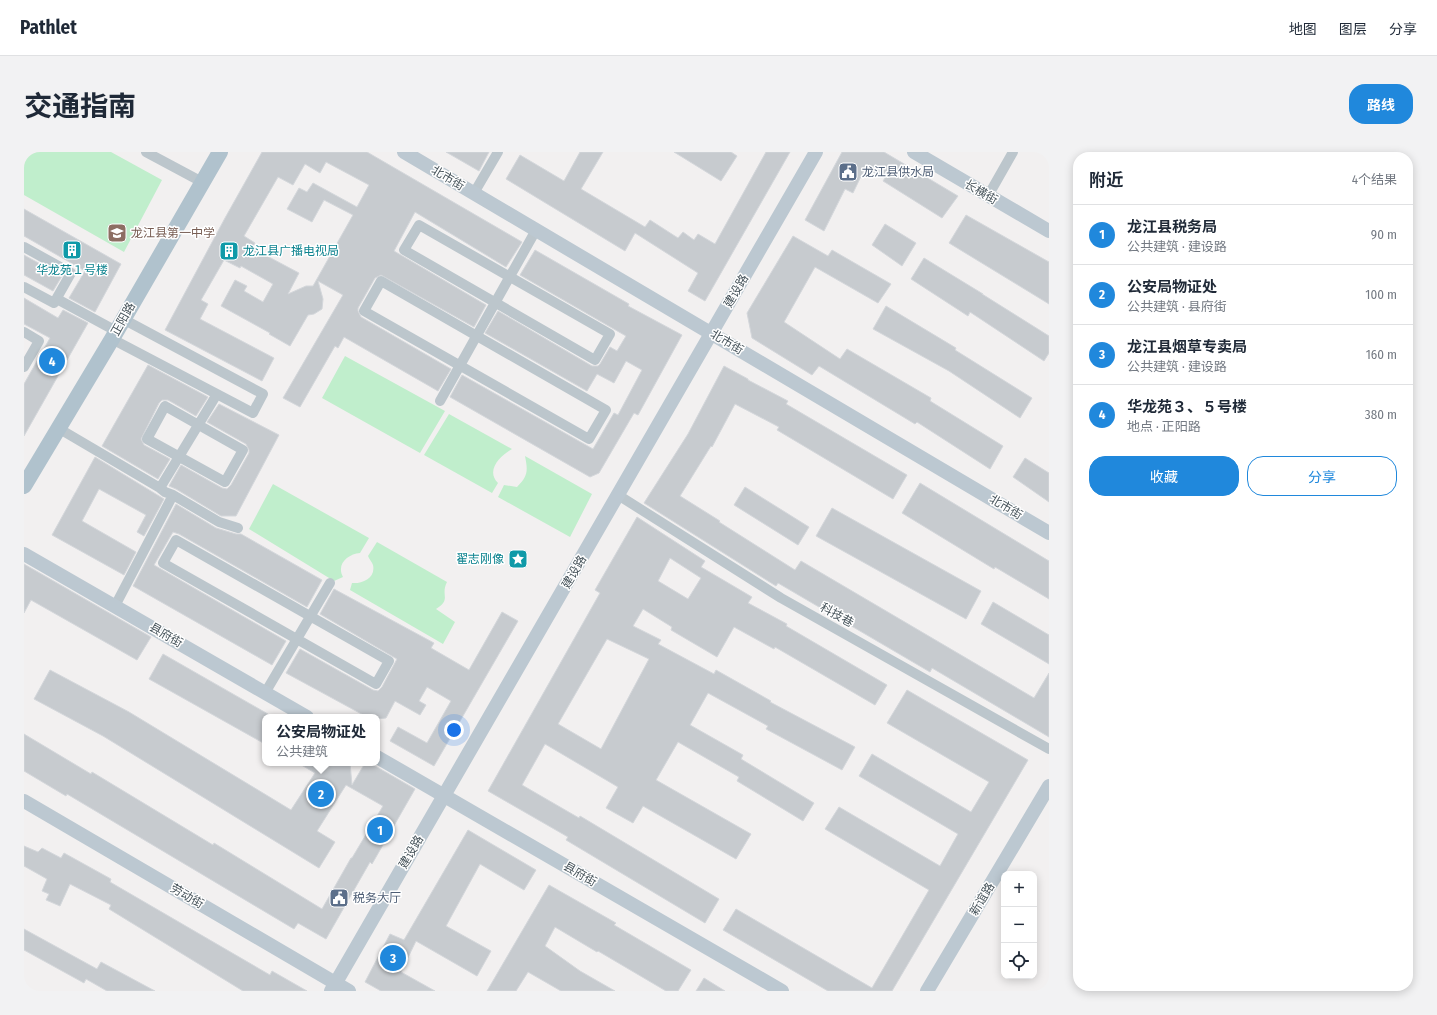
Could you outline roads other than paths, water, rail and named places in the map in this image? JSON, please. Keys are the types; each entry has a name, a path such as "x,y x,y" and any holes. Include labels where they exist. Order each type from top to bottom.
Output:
{"main road":[{"name":"正阳路","path":"24,486 29,467 58,428 220,152"}],"street":[{"path":"146,152 202,182"},
{"name":"北市街","path":"404,152 1049,533"},
{"path":"474,193 498,152"},
{"name":"建设路","path":"333,987 816,152"},
{"name":"长横街","path":"914,152 1049,231"},
{"path":"988,196 1013,152"},
{"path":"419,225 510,276 610,334 595,360 404,250 419,225"},
{"path":"440,401 536,230"},
{"path":"24,247 71,273 54,304 24,287"},
{"path":"381,281 477,336 606,410 589,439 364,310 381,281"},
{"path":"57,299 117,329 263,394 255,409 217,394 117,329"},
{"path":"24,332 39,341 24,367"},
{"path":"160,488 217,394"},
{"path":"165,406 198,425 243,450 225,482 146,439 165,406"},
{"path":"58,428 165,492 173,495 219,522 238,528"},
{"path":"115,606 173,495"},
{"name":"科技巷","path":"618,495 781,598 1049,749"},
{"path":"176,540 310,616 389,661 376,684 162,563 176,540"},
{"name":"县府街","path":"24,554 302,714"},
{"path":"265,693 330,583"},
{"name":"县府街","path":"380,759 782,991"},
{"name":"新谊路","path":"927,991 1049,786"},
{"name":"劳动街","path":"24,802 333,987 349,991"}],"place":[{"name":"龙江县供水局","path":"848,172"},
{"name":"龙江县第一中学","path":"117,233"},
{"name":"华龙苑１号楼","path":"72,250"},
{"name":"龙江县广播电视局","path":"229,251"},
{"name":"华龙苑３、５号楼","path":"52,361"},
{"name":"翟志刚像","path":"518,559"},
{"name":"公安局物证处","path":"321,794"},
{"name":"龙江县税务局","path":"380,830"},
{"name":"税务大厅","path":"339,898"},
{"name":"龙江县烟草专卖局","path":"393,958"}]}
